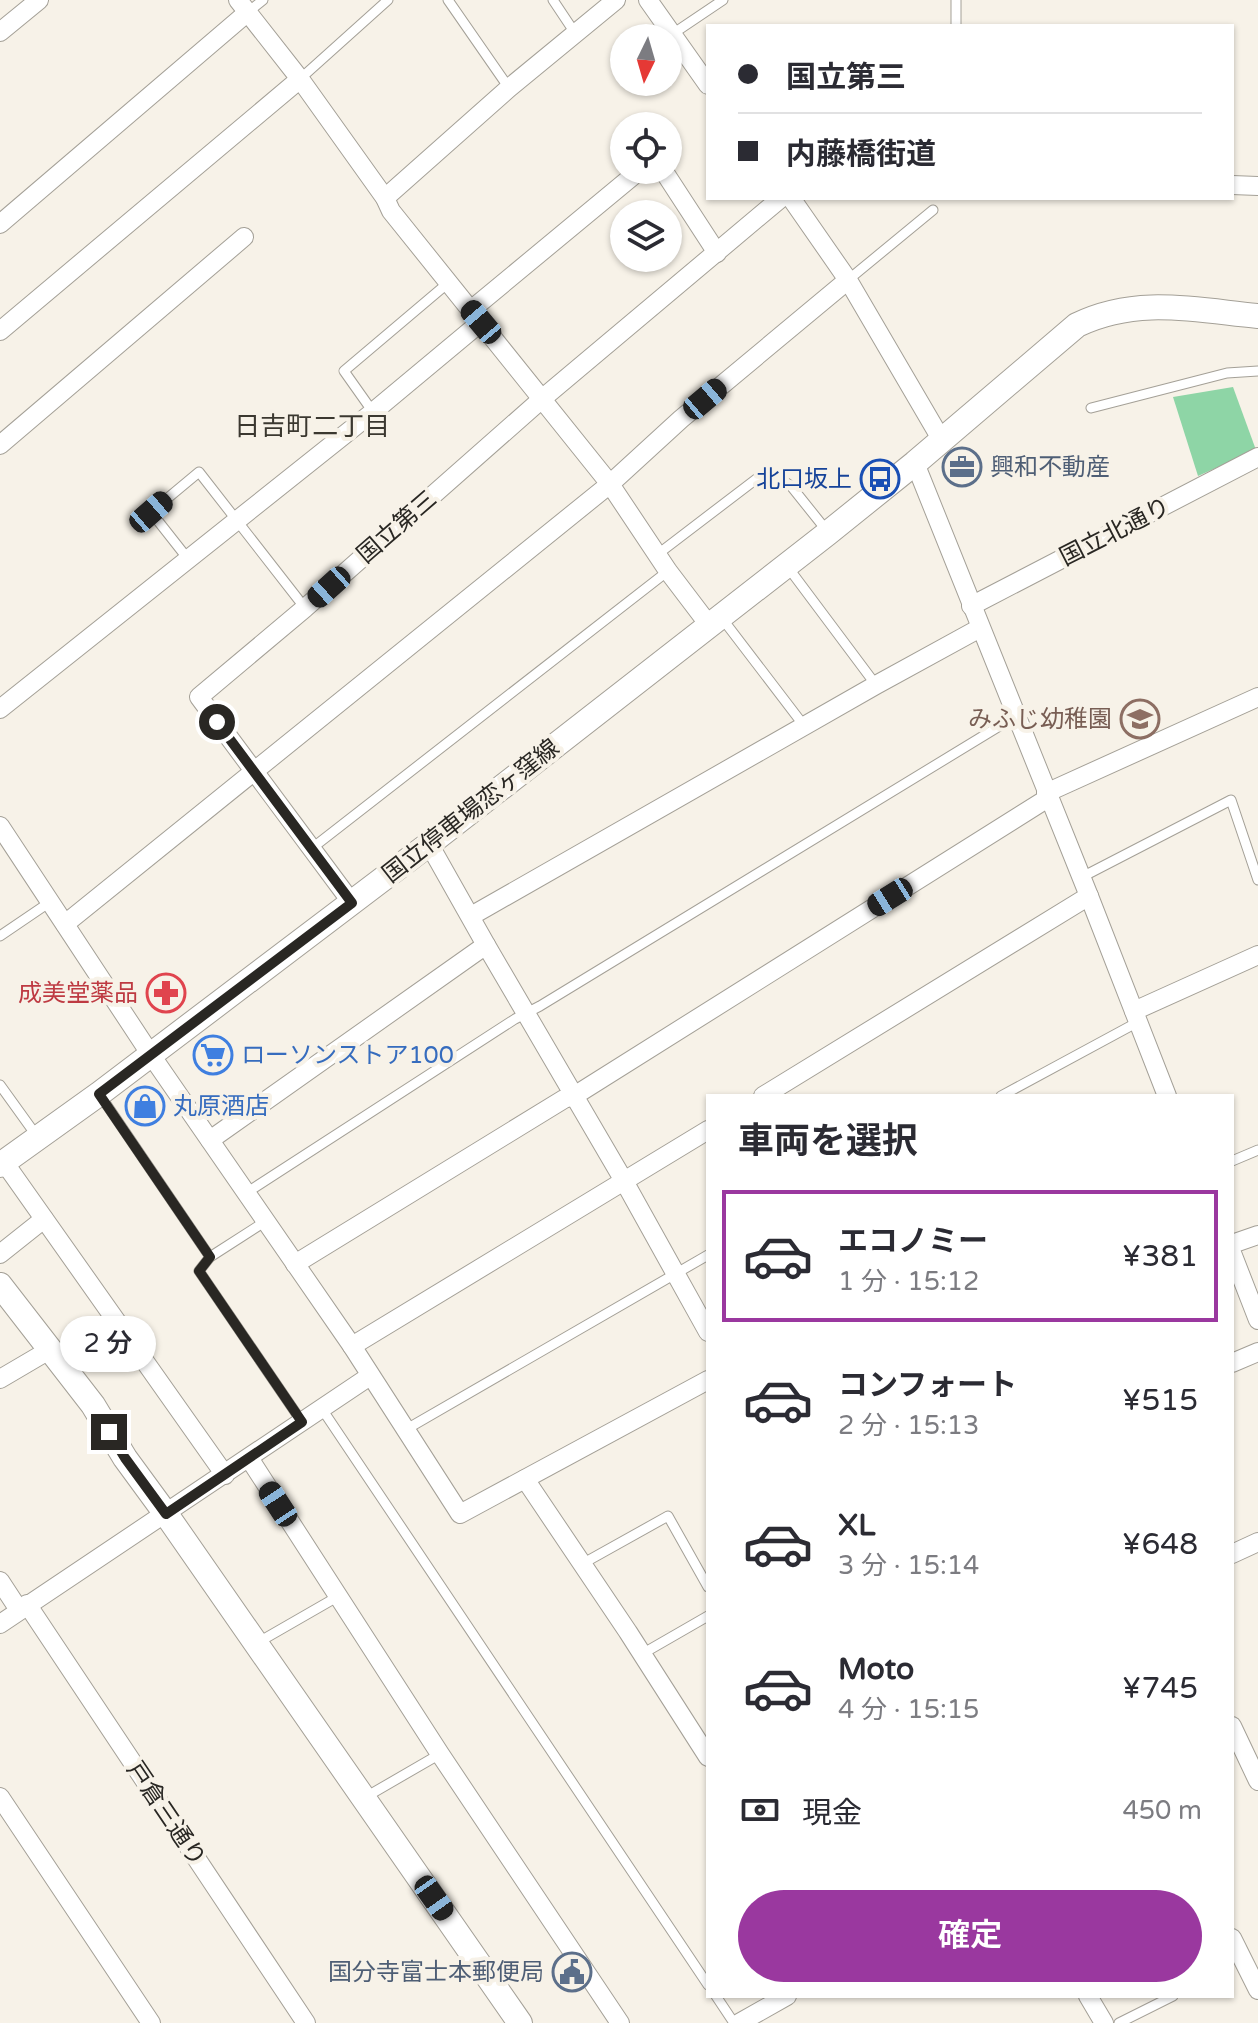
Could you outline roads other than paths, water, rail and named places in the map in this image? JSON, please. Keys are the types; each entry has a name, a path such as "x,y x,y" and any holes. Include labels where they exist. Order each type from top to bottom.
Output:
{"main road":[{"name":"国立停車場恋ヶ窪線","path":"2,1164 352,903 787,565 915,463 1077,325 1096,316 1144,307 1258,316"},
{"path":"0,1285 93,1405 125,1458 520,2023"}],"street":[{"path":"0,32 39,0"},
{"path":"385,198 509,88 616,0"},
{"path":"648,0 664,24"},
{"path":"0,224 250,4 391,211 610,484 668,571 715,621"},
{"path":"682,50 706,82"},
{"path":"0,331 300,79"},
{"path":"0,709 373,412 624,184"},
{"path":"672,184 717,253"},
{"path":"1234,185 1258,186"},
{"name":"国立第三","path":"352,903 199,697 543,398 779,200"},
{"path":"792,200 848,280 941,439"},
{"path":"0,445 244,237"},
{"path":"65,924 610,484 681,419 848,280"},
{"name":"国立北通り","path":"971,606 1258,457"},
{"path":"915,463 1166,1094"},
{"path":"471,916 980,628"},
{"path":"295,1264 564,1099 574,1096 1047,796 1258,697"},
{"path":"1,831 352,1346 460,1514 706,1381"},
{"path":"429,844 706,1328"},
{"path":"766,1094 1089,896"},
{"path":"210,1140 486,945"},
{"path":"1136,1017 1258,955"},
{"path":"352,1346 706,1131"},
{"path":"2,1164 225,1475"},
{"path":"0,1254 44,1219"},
{"path":"1234,1243 1258,1235"},
{"path":"1234,1258 1258,1320"},
{"path":"0,1379 51,1349"},
{"path":"1234,1362 1258,1352"},
{"path":"0,1624 370,1376"},
{"path":"249,1458 440,1754 620,2023"},
{"path":"525,1479 706,1754"},
{"path":"1234,1553 1258,1542"},
{"name":"戸倉三通り","path":"0,1581 23,1607 306,2023"},
{"path":"1234,1730 1258,1781"},
{"path":"0,1797 151,2023"},
{"path":"1238,1963 1258,1990"},
{"path":"736,2023 783,1998"},
{"path":"1089,1998 1104,2023"}],"lane":[{"path":"300,79 388,0"},
{"path":"448,0 509,88"},
{"path":"553,0 575,33"},
{"path":"682,28 723,0"},
{"path":"956,0 956,24"},
{"path":"848,280 933,210"},
{"path":"373,412 344,371 448,283"},
{"path":"1091,408 1227,373 1258,371"},
{"path":"658,554 768,470 791,486 828,533"},
{"path":"188,559 151,512 199,472 305,608"},
{"path":"787,565 876,685"},
{"path":"311,849 668,571"},
{"path":"715,621 805,727"},
{"path":"246,1193 527,1013 1016,716"},
{"path":"1082,877 1231,800 1258,880"},
{"path":"0,936 50,902"},
{"path":"1004,1094 1136,1017"},
{"path":"0,1085 38,1138"},
{"path":"99,1094 210,1257"},
{"path":"1234,1160 1258,1150"},
{"path":"266,1221 210,1257 199,1271 302,1422"},
{"path":"405,1430 706,1256"},
{"path":"322,1409 706,1982"},
{"path":"582,1564 668,1516 706,1583"},
{"path":"256,1644 337,1597"},
{"path":"642,1654 706,1617"},
{"path":"364,1798 440,1754"},
{"path":"717,1998 736,2023"},
{"path":"1119,2023 1169,1998"}],"place":[{"name":"興和不動産","path":"962,467"},
{"name":"北口坂上","path":"880,479"},
{"name":"みふじ幼稚園","path":"1140,719"},
{"name":"成美堂薬品","path":"166,993"},
{"name":"ローソンストア100","path":"213,1055"},
{"name":"丸原酒店","path":"145,1106"},
{"name":"国分寺富士本郵便局","path":"572,1972"}],"district":[{"name":"日吉町二丁目","path":"312,426"}]}
